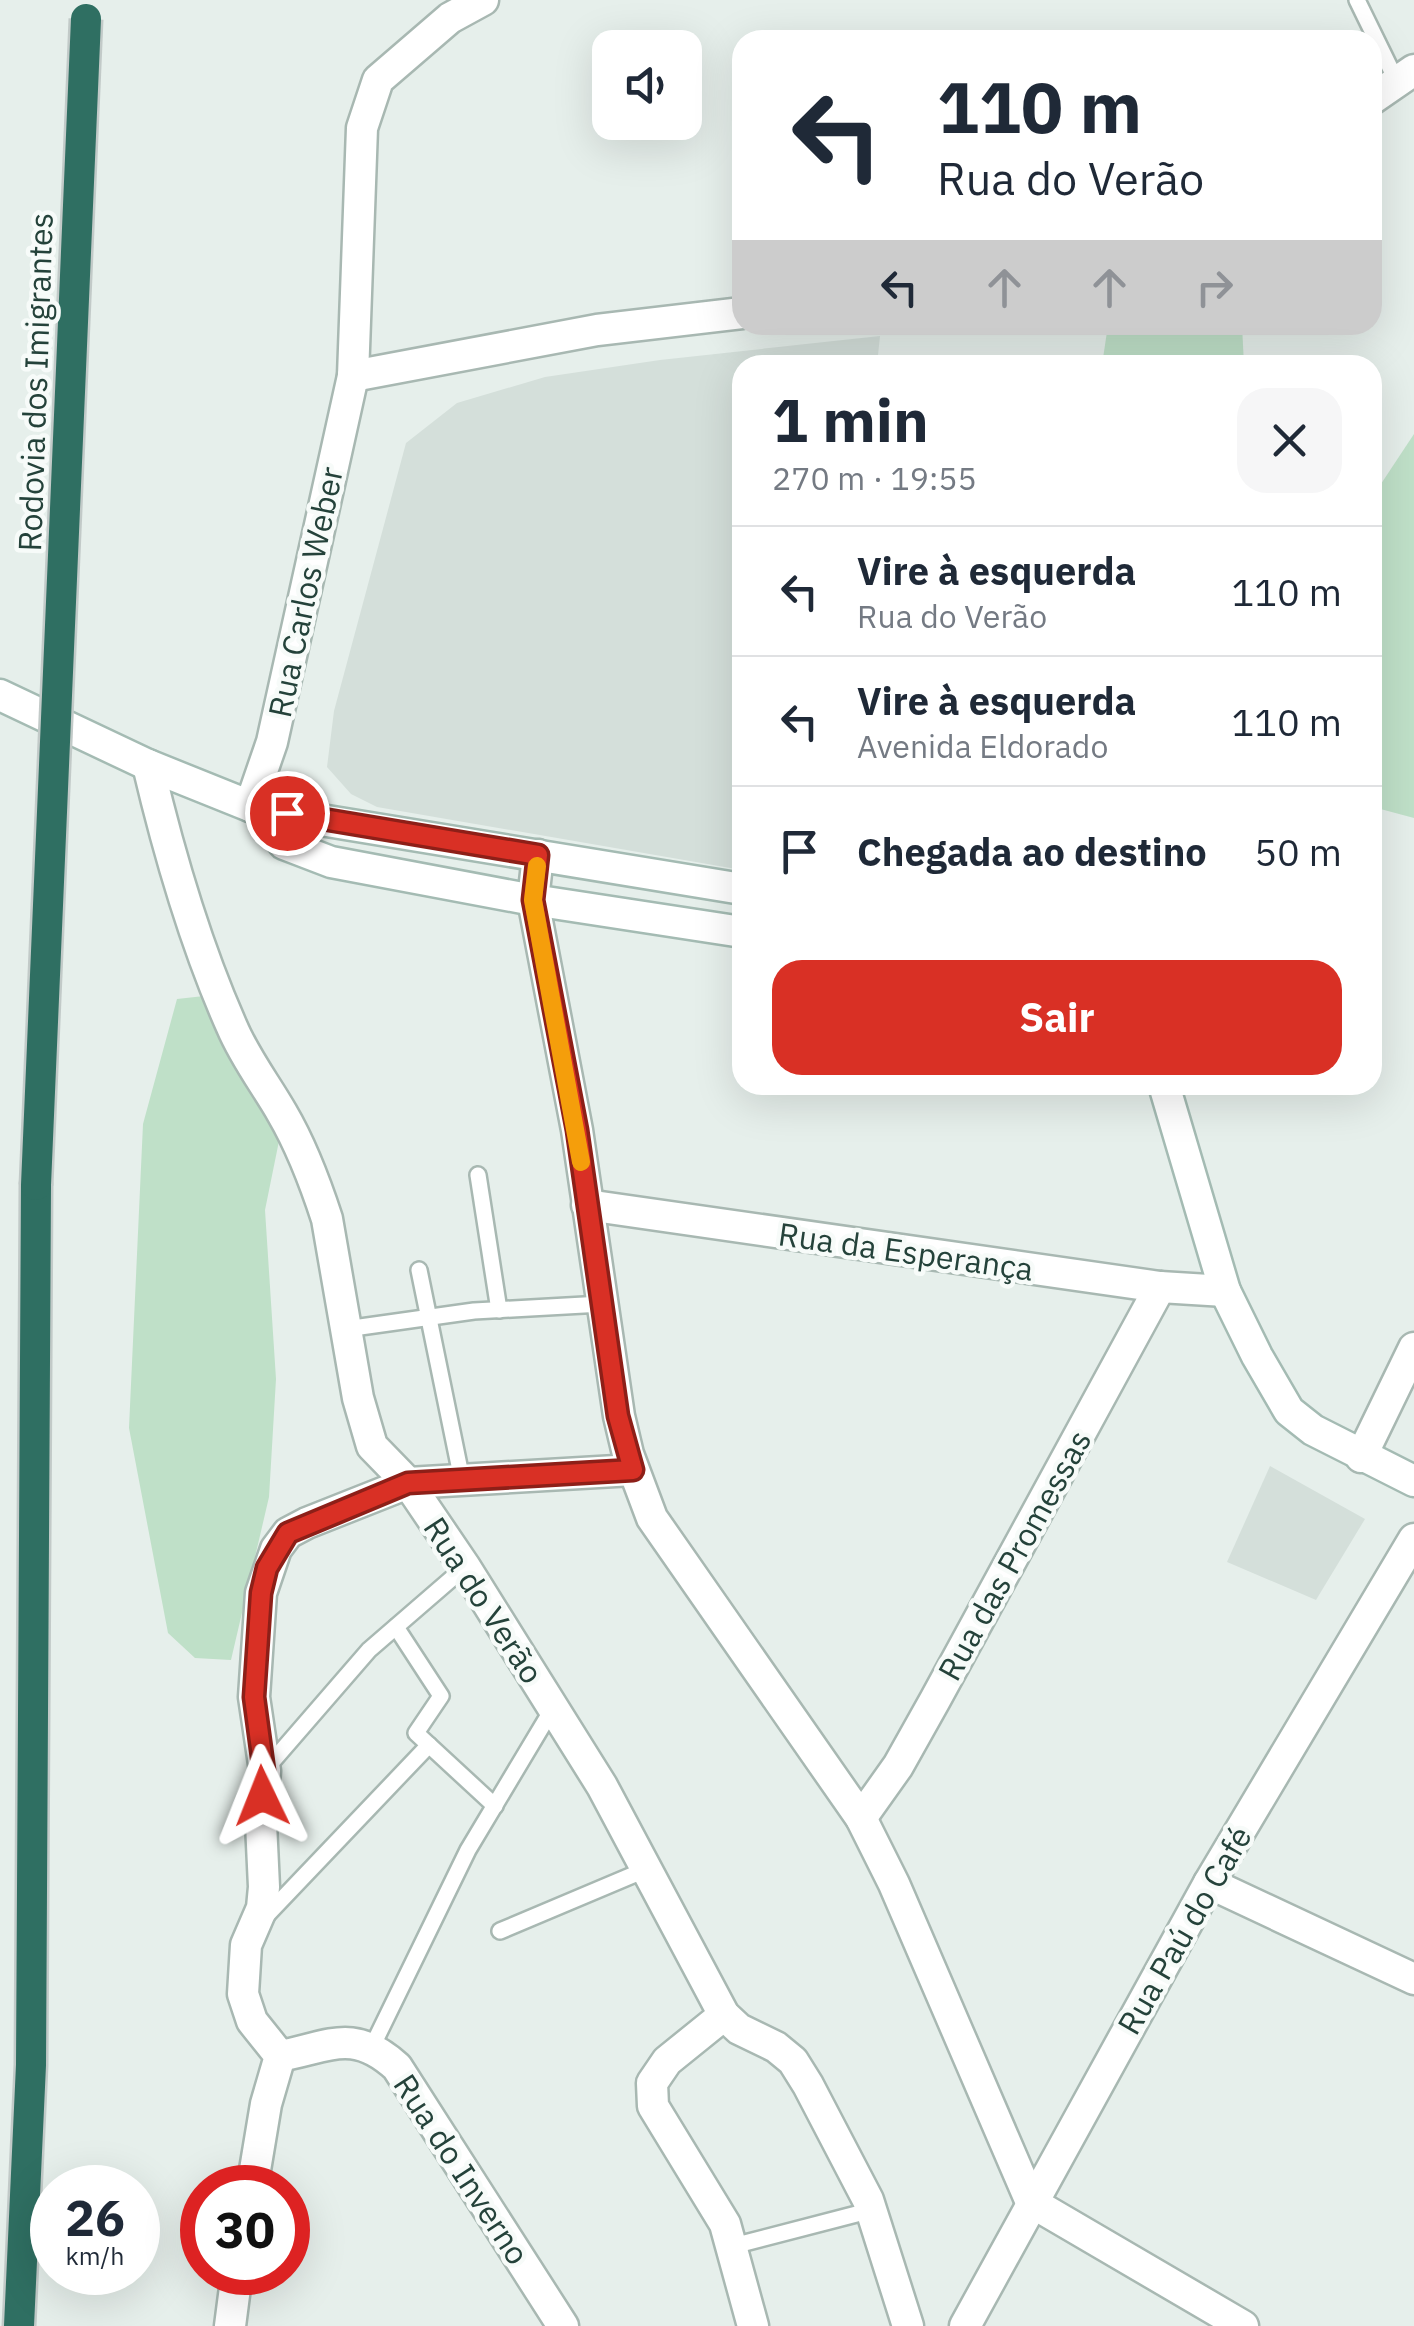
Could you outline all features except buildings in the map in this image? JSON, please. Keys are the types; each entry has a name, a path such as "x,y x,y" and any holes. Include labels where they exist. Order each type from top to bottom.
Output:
{"highway":[{"name":"Rodovia dos Imigrantes","path":"19,2326 31,2066 36,1185 86,10"}],"street":[{"name":"Rua Carlos Weber","path":"255,808 353,376 362,128 378,80 450,18 483,0"},
{"path":"353,376 580,333 732,314"},
{"path":"0,695 148,765 255,808 732,888"},
{"name":"Rua do Verão","path":"148,765 183,895 232,1027 284,1115 314,1179 327,1218 358,1398 372,1446 408,1483 465,1566 602,1786 724,2015 739,2029 793,2060 872,2210 908,2326"},
{"path":"255,808 284,844 309,856 533,900 732,930"},
{"path":"538,855 533,900 577,1130 618,1416 652,1518 862,1818 1031,2202 1242,2326"},
{"path":"1167,1095 1225,1291 1289,1411 1312,1430 1414,1481"},
{"name":"Rua da Esperança","path":"587,1204 1160,1287 1225,1291"},
{"name":"Rua das Promessas","path":"862,1818 898,1766 1160,1287"},
{"path":"1361,1457 1414,1348"},
{"path":"256,2165 266,2104 280,2056 252,2021 242,1994 246,1944 262,1908 264,1887 260,1822 264,1771 254,1697 261,1593 276,1549 288,1533 307,1523 408,1483 633,1470"},
{"name":"Rua Paú do Café","path":"965,2326 1209,1884 1414,1539"},
{"path":"1209,1884 1414,1980"},
{"path":"724,2015 667,2061 652,2084 654,2106 725,2224 754,2326"},
{"name":"Rua do Inverno","path":"280,2056 351,2040 372,2046 398,2067 563,2326"},
{"path":"230,2326 234,2295"}],"lane":[{"path":"1357,0 1371,30"},
{"path":"1382,55 1395,84"},
{"path":"478,1175 499,1310"},
{"path":"419,1270 462,1480"},
{"path":"346,1329 499,1310 602,1304"},
{"path":"264,1771 369,1650 465,1566"},
{"path":"396,1627 441,1696 416,1733 494,1806"},
{"path":"372,2046 468,1850 553,1708"},
{"path":"254,1928 429,1745"},
{"path":"500,1931 647,1870"},
{"path":"733,2246 872,2210"}],"shaded area":[{"path":"880,336 878,355 732,355 732,868 377,807 351,794 327,767 334,711 406,443 457,403 545,377"},
{"path":"1270,1466 1365,1519 1316,1600 1227,1562"}],"green space":[{"path":"1106,335 1242,335 1244,355 1104,355"},
{"path":"1414,434 1414,818 1382,809 1382,482"},
{"path":"204,996 279,1141 265,1210 276,1379 269,1497 231,1660 195,1658 168,1633 129,1428 143,1124 177,999"}],"slow traffic":[{"path":"537,866 533,900 581,1162"}],"route":[{"path":"262,1796 264,1771 254,1697 261,1593 267,1568 288,1533 408,1483 633,1470 618,1416 577,1130 533,900 538,855 287,813"}]}
